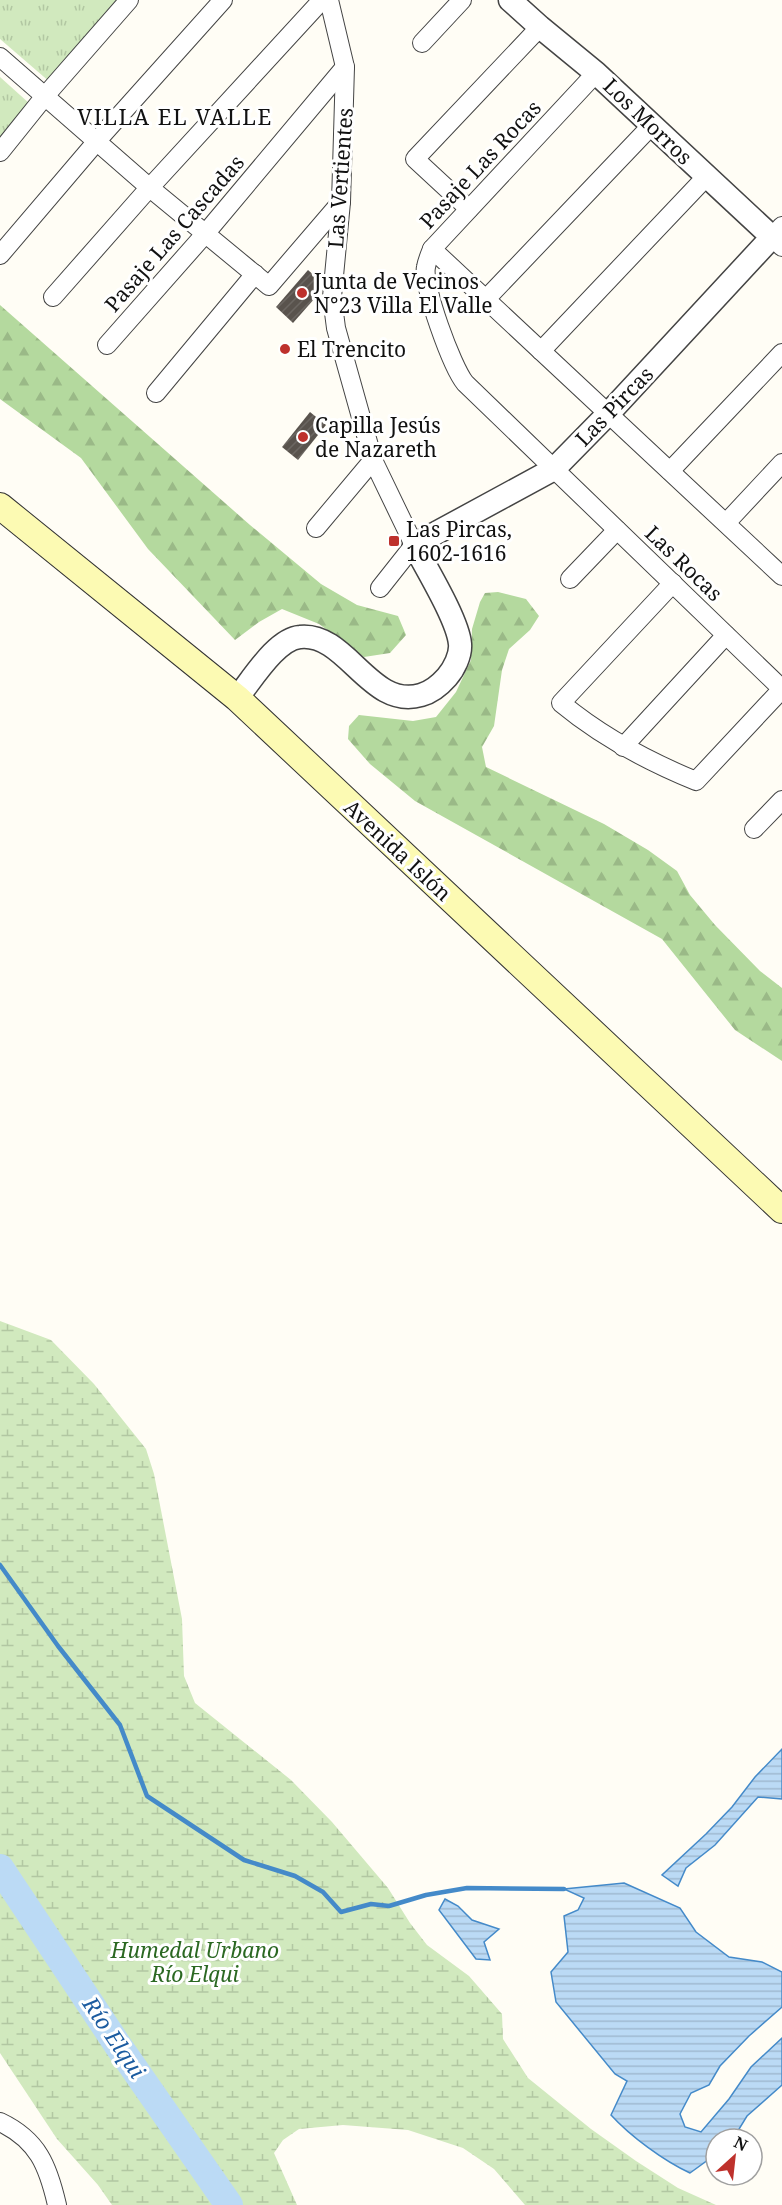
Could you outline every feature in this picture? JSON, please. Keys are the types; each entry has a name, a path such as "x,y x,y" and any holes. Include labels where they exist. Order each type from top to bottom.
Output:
{"main road":[{"name":"Avenida Islón","path":"0,506 237,698 782,1210"}],"street":[{"path":"0,152 45,96 129,0"},
{"path":"0,255 97,141 223,0"},
{"path":"53,297 322,0"},
{"name":"Las Vertientes","path":"237,698 280,645 292,638 303,636 318,639 382,688 396,696 409,698 439,686 449,675 457,660 460,644 446,606 373,460 336,328 332,297 341,202 345,67 329,0"},
{"path":"422,43 462,0"},
{"name":"Los Morros","path":"510,0 596,73 706,177 779,237"},
{"path":"469,208 415,159 540,27"},
{"path":"0,57 150,188 262,280"},
{"name":"Pasaje Las Cascadas","path":"107,345 205,234 345,67"},
{"name":"Pasaje Las Rocas","path":"554,469 457,373 431,299 425,268 432,249 596,73"},
{"path":"486,299 652,125"},
{"path":"541,351 706,177"},
{"path":"156,393 262,280 341,202"},
{"name":"Las Pircas","path":"414,545 554,469 779,237"},
{"path":"432,249 781,575"},
{"path":"670,471 782,353"},
{"path":"316,528 373,460"},
{"path":"726,523 782,463"},
{"name":"Las Rocas","path":"554,469 782,689"},
{"path":"570,579 617,530"},
{"path":"380,588 414,545"},
{"path":"673,583 561,703 623,747 659,766 696,781 782,689"},
{"path":"623,747 726,635"},
{"path":"754,829 782,800"},
{"path":"0,2122 11,2127 36,2148 48,2169 57,2205"}],"green space":[{"path":"0,0 124,0 51,83 0,39"},
{"path":"0,77 30,104 0,138"},
{"path":"0,305 250,525 321,584 357,605 398,616 406,635 390,653 364,657 319,624 282,609 259,622 235,640 148,549 81,458 0,399"},
{"path":"498,592 526,599 539,616 530,630 509,649 502,670 494,726 482,747 486,767 604,824 648,850 677,871 690,895 715,925 760,971 782,988 782,1061 735,1030 662,939 415,801 370,764 348,739 349,726 359,715 413,721 436,717 456,692 471,660 472,629 480,602 485,593"},
{"name":"Humedal Urbano Río Elqui","path":"0,1321 51,1340 94,1384 146,1449 154,1474 182,1619 184,1676 195,1703 291,1780 332,1822 388,1888 427,1945 469,1976 502,2014 503,2039 528,2078 591,2129 636,2161 678,2188 716,2205 525,2205 494,2169 463,2148 408,2130 343,2125 299,2129 283,2140 274,2153 297,2205 112,2205 98,2185 57,2139 0,2053"}],"water":[{"path":"782,1749 782,1799 758,1797 715,1845 686,1868 678,1886 662,1875 732,1807 755,1777"},
{"path":"624,1883 680,1908 696,1932 729,1957 762,1962 782,1972 782,2007 720,2066 709,2085 691,2093 680,2114 685,2127 701,2132 704,2128 704,2163 690,2173 648,2147 611,2115 627,2081 615,2074 556,2002 551,1972 568,1952 564,1916 578,1910 584,1898 564,1889"},
{"path":"445,1899 458,1906 472,1920 499,1929 484,1942 490,1960 476,1959 439,1910"},
{"path":"782,2038 782,2085 747,2116 740,2127 705,2127 729,2099 751,2067"}],"building":[{"name":"Junta de Vecinos N°23 Villa El Valle","path":"308,270 318,279 315,298 293,323 276,307"},
{"name":"Capilla Jesús de Nazareth","path":"310,412 326,425 298,460 282,447"}],"waterway":[{"path":"0,1565 58,1646 120,1725 147,1796 244,1860 295,1876 323,1892 341,1912 371,1904 389,1906 426,1895 467,1888 564,1889"},
{"name":"Río Elqui","path":"0,1868 117,2044 229,2205"}],"place":[{"name":"Junta de Vecinos N°23 Villa El Valle","path":"302,293"},
{"name":"El Trencito","path":"285,349"},
{"name":"Capilla Jesús de Nazareth","path":"303,437"},
{"name":"Las Pircas, 1602-1616","path":"394,541"}],"district":[{"name":"VILLA EL VALLE","path":"175,116"}]}
